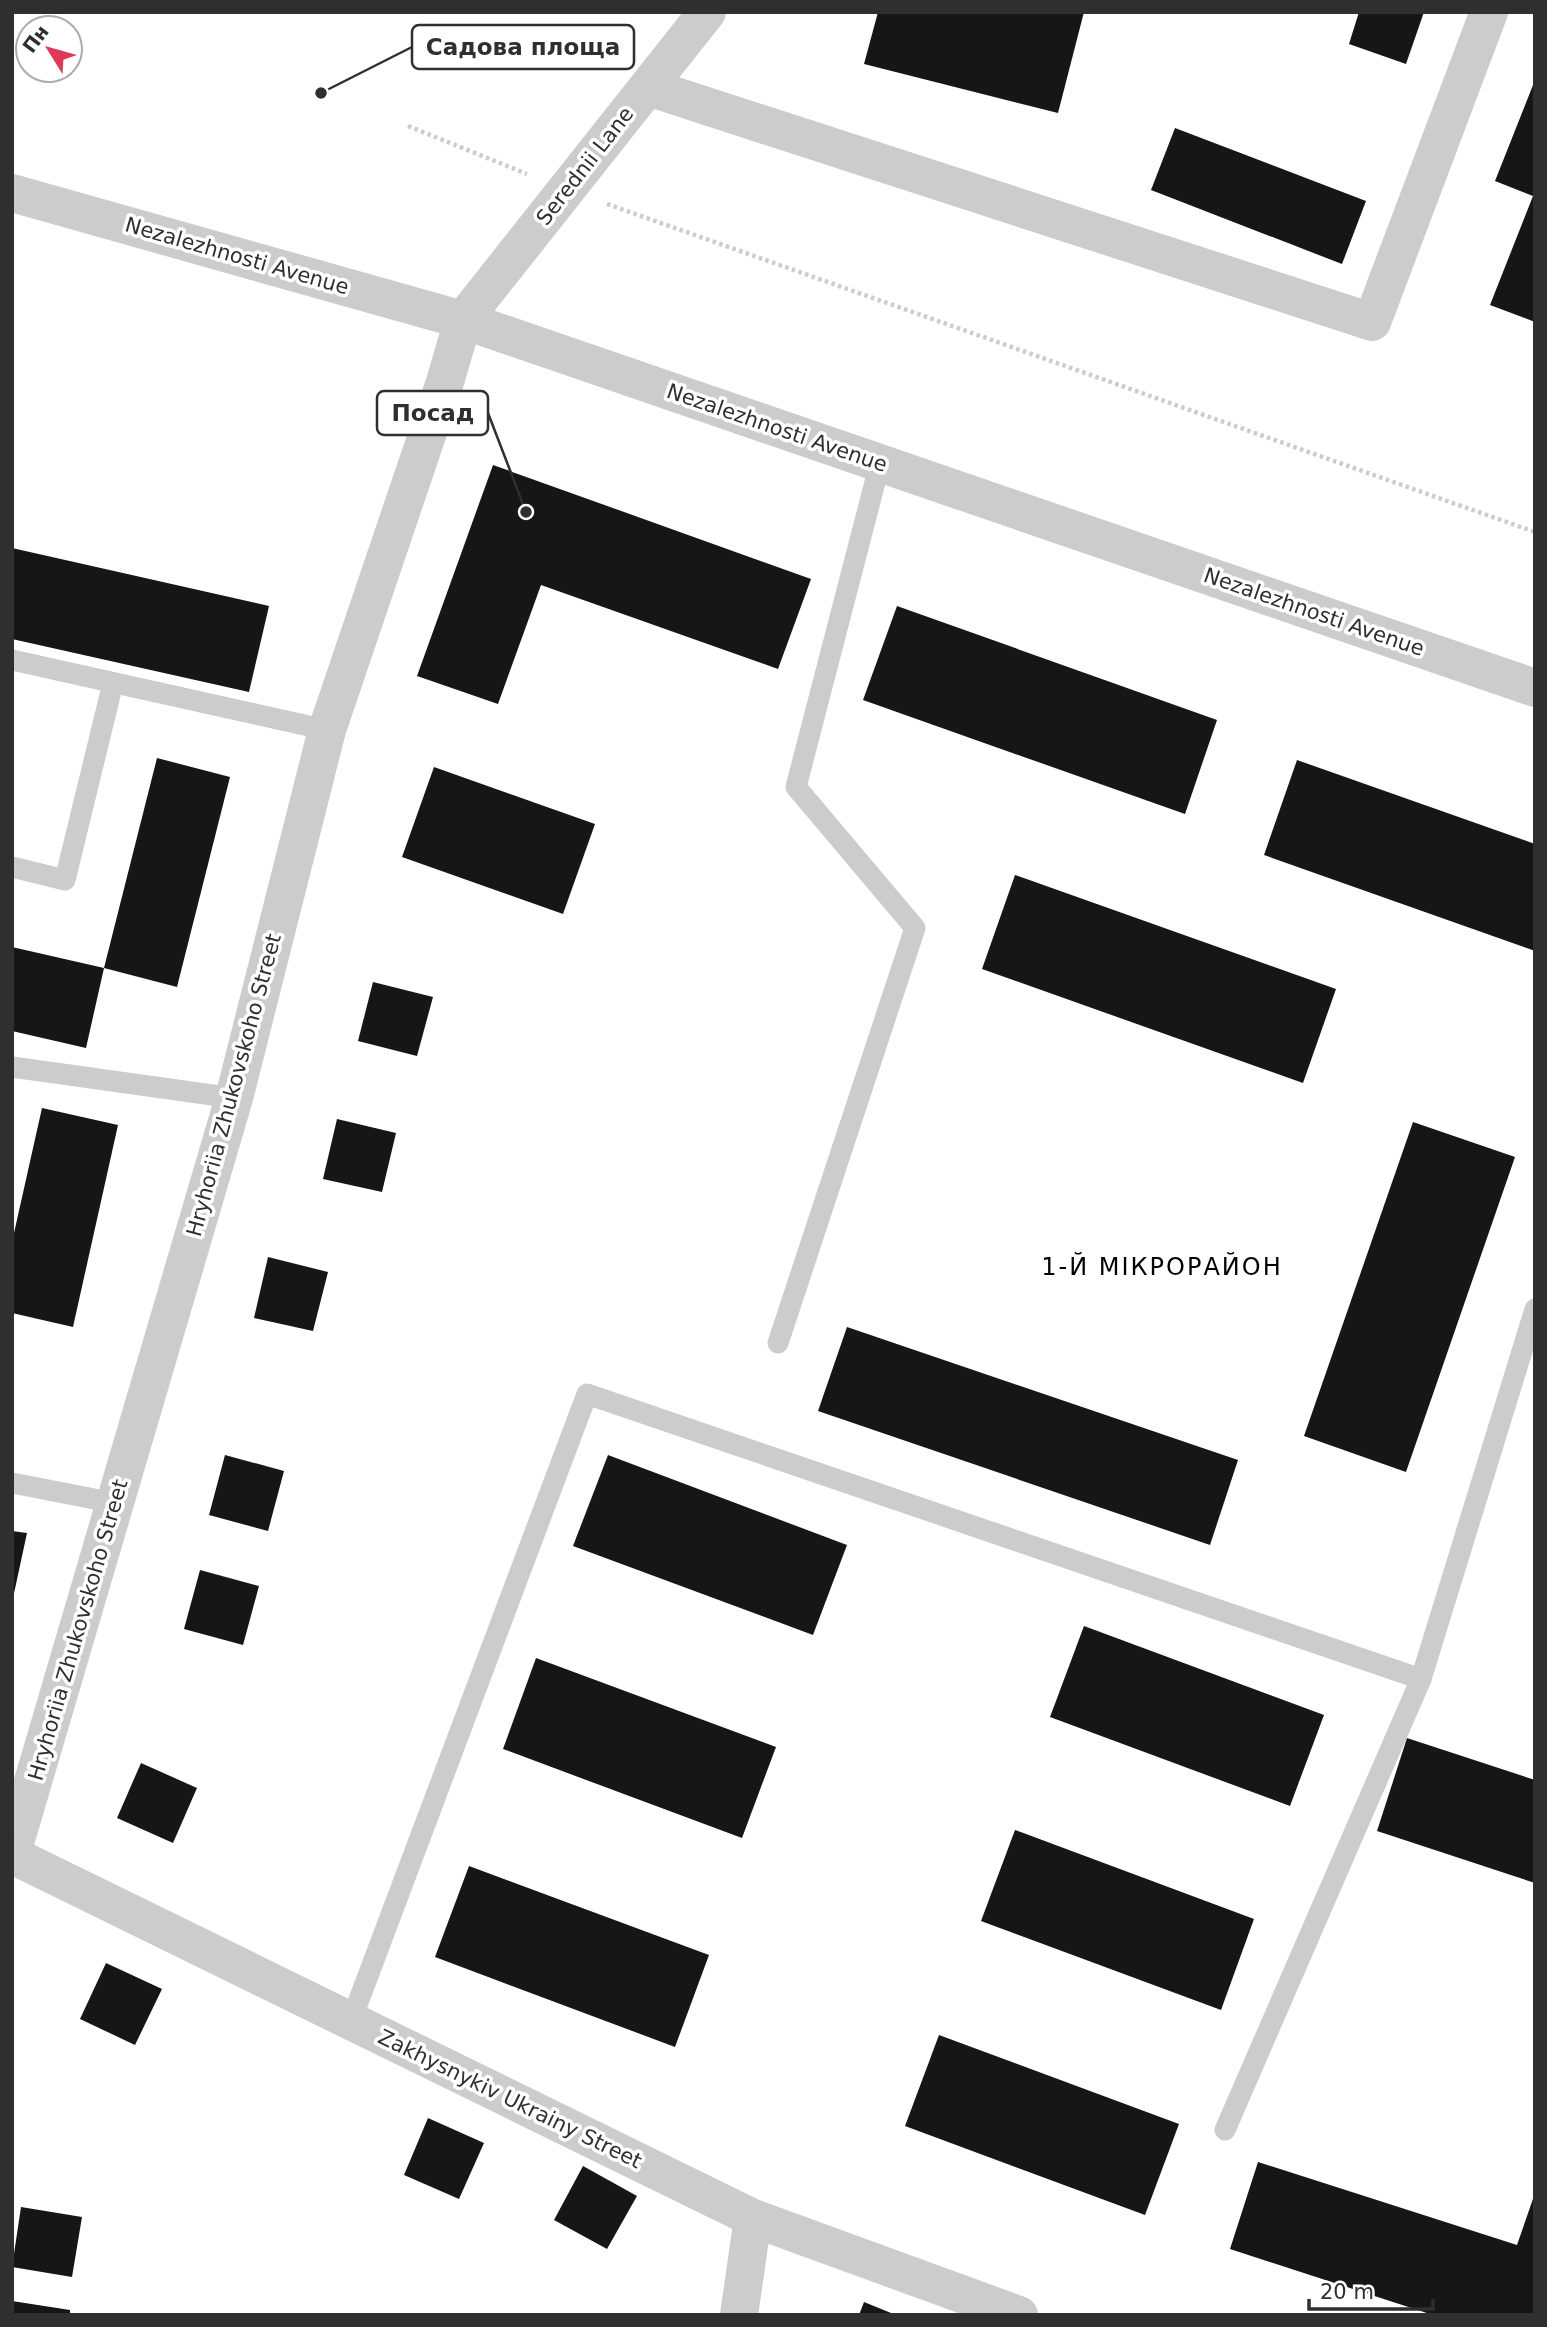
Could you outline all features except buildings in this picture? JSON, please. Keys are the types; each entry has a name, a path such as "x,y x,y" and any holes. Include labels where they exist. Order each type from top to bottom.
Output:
{"street":[{"name":"Serednii Lane","path":"463,320 707,12"},
{"path":"648,87 1372,322 1489,12"},
{"name":"Nezalezhnosti Avenue","path":"12,193 463,320 1535,688"},
{"name":"Hryhoriia Zhukovskoho Street","path":"12,1854 234,1098 327,730 445,383 463,320"},
{"name":"Zakhysnykiv Ukrainy Street","path":"12,1854 753,2218 1019,2315"},
{"path":"739,2315 753,2218"}],"lane":[{"path":"778,1343 915,928 796,787 880,463"},
{"path":"12,660 327,730"},
{"path":"12,867 65,880 113,683"},
{"path":"12,1067 234,1098"},
{"path":"1225,2130 1421,1679 1535,1309"},
{"path":"351,2021 587,1394 1421,1679"},
{"path":"12,1483 115,1503"}],"path":[{"path":"408,126 566,190 1535,532"}],"place":[{"name":"Садова площа","path":"321,93"},
{"name":"Посад","path":"526,512"}],"district":[{"name":"1-Й МІКРОРАЙОН","path":"1162,1267"}]}
